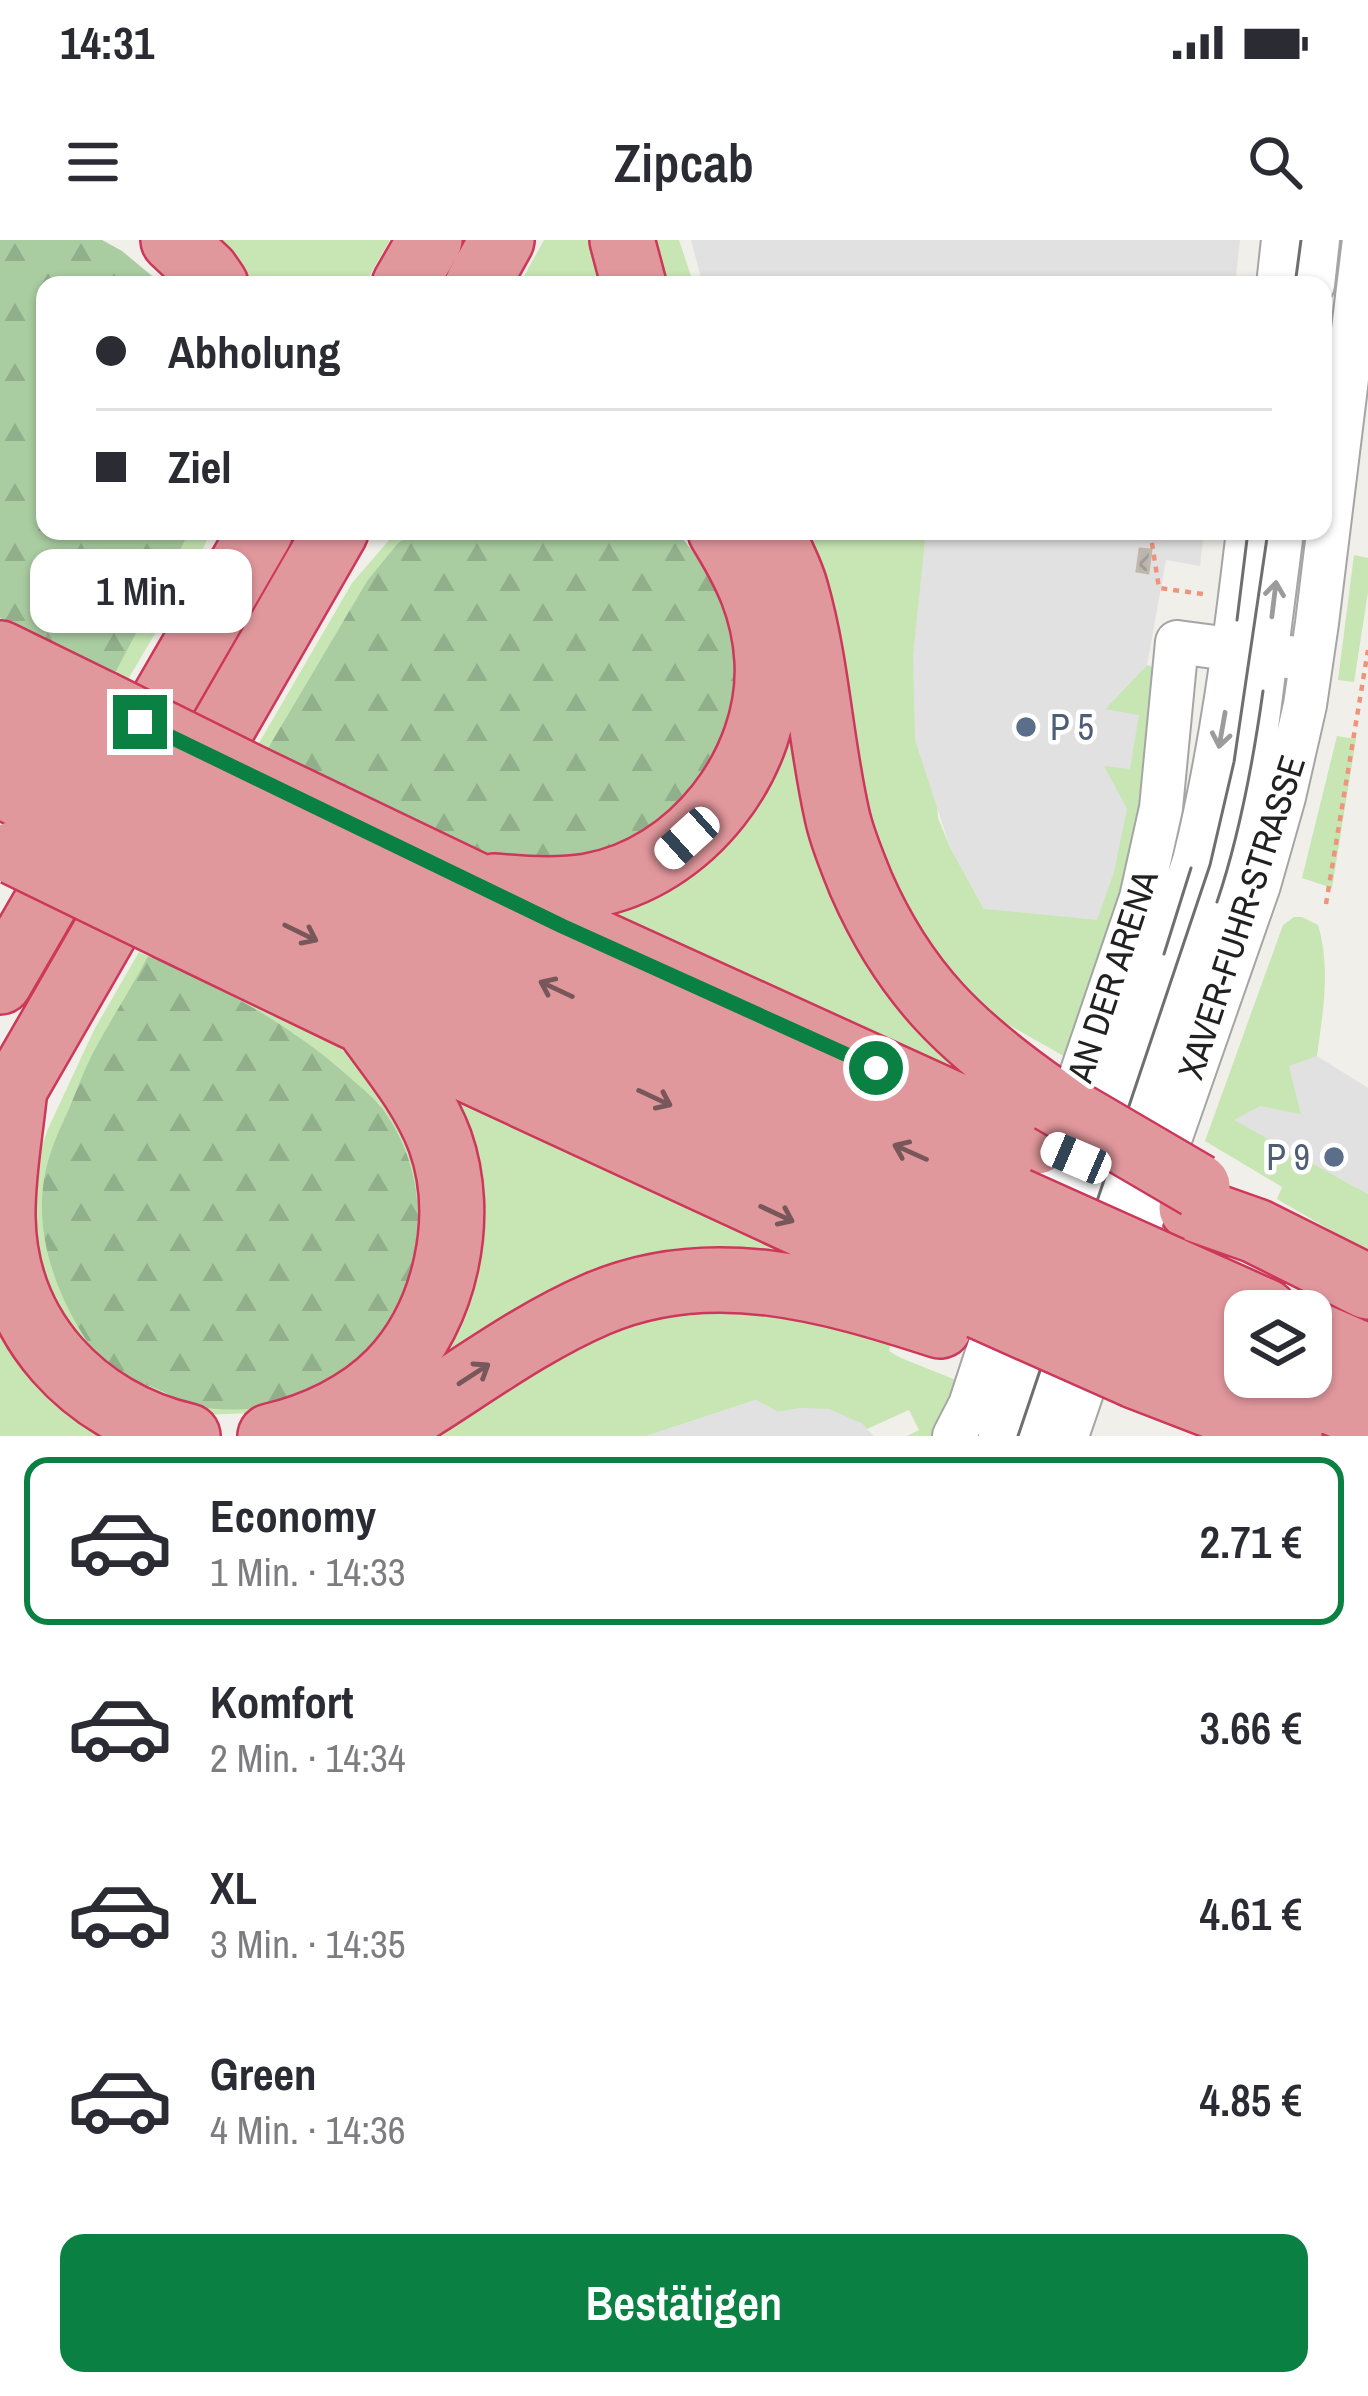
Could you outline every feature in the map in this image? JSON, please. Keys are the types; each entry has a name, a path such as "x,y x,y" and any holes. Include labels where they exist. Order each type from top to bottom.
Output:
{"highway":[{"path":"173,240 210,276"},
{"path":"409,276 430,240"},
{"path":"482,276 502,240"},
{"path":"622,240 632,276"},
{"path":"0,982 254,540"},
{"path":"188,1436 112,1408 64,1368 22,1306 3,1223 8,1101 332,540"},
{"path":"296,602 361,540"},
{"path":"38,791 211,855 556,889 614,879 667,856 707,820 737,780 760,725 767,663 761,617 746,573 726,540"},
{"path":"775,540 795,584 810,648 838,820 873,911 924,992 1044,1121"},
{"path":"0,652 38,791"},
{"path":"0,719 38,791 465,947 991,1274 1147,1341 1290,1436"},
{"path":"211,855 366,1023 428,1111 449,1178 448,1254 439,1290 408,1351 370,1391 324,1418 270,1436"},
{"path":"476,884 1044,1121 1368,1287"},
{"path":"366,1023 1147,1341 1224,1360"},
{"path":"375,1436 560,1323 643,1288 692,1282 777,1282 829,1292 991,1274"},
{"path":"1147,1341 1224,1321"},
{"path":"1147,1341 1240,1436"},
{"path":"1332,1341 1368,1357"},
{"path":"1322,1398 1368,1418"}],"street":[{"path":"1279,276 1283,240"},
{"path":"1314,276 1318,240"},
{"name":"XAVER-FUHR-STRASSE","path":"1067,1436 1259,885 1284,796 1311,660 1348,530 1364,240"},
{"path":"1036,1436 1227,871 1252,766 1248,540"},
{"path":"1000,1436 1194,861 1217,758 1280,540"},
{"name":"AN DER ARENA","path":"954,1436 970,1405 1141,898 1161,808 1177,641 1251,652"},
{"path":"1251,652 1311,660"}],"path":[{"path":"1326,904 1368,650"}],"green space":[{"path":"0,240 102,240 152,276 36,276 36,540 185,540 112,679 0,618"},
{"path":"192,240 390,240 369,276 224,276"},
{"path":"544,240 610,240 619,276 524,276"},
{"path":"643,240 679,240 691,276 653,276"},
{"path":"185,540 207,540 124,686 112,679"},
{"path":"389,540 402,540 367,581 264,755 255,750 352,583"},
{"path":"402,540 683,540 727,608 737,670 721,737 685,797 632,841 600,854 553,860 508,855 480,858 264,755 367,581"},
{"path":"795,540 925,540 922,577 938,818 984,909 1139,716 1104,710 1147,665 1159,669 1133,868 1069,1059 991,1015 896,916"},
{"path":"1354,555 1368,558 1368,592 1354,682 1338,680"},
{"path":"779,702 818,789 1019,1100 564,903"},
{"path":"1337,736 1356,739 1332,888 1302,878"},
{"path":"1294,917 1318,925 1325,974 1317,1056 1290,1067 1302,1115 1235,1120 1368,1194 1368,1252 1277,1199 1282,1187 1205,1141 1283,925"},
{"path":"139,952 148,956 124,1002 126,1377 199,1407 254,1409 410,1273 417,1242 417,1202 380,1105 295,1034 190,974 193,966 327,1038 372,1074 427,1179 422,1271 370,1359 253,1413 202,1415 115,1379 56,1315 30,1229 36,1165 47,1131 94,1030"},
{"path":"148,956 258,1010 309,1044 382,1108 409,1160 418,1215 411,1268 390,1318 356,1359 313,1390 260,1407 196,1406 111,1366 77,1325 47,1250 42,1210 50,1153 90,1058"},
{"path":"424,1081 899,1292 751,1267 329,1429 430,1342"},
{"path":"0,1277 145,1436 0,1436"},
{"path":"742,1300 892,1340 889,1351 961,1382 934,1436 907,1436 919,1430 909,1410 867,1429 861,1423 801,1408 778,1412 756,1400 646,1436 416,1436 582,1331"}],"shaded area":[{"path":"691,240 1240,240 1236,276 701,276"},
{"name":"P 5","path":"925,540 1203,540 1200,566 1166,560 1147,665 1105,709 1139,715 1130,769 1104,766 1127,809 1114,872 1097,920 984,909 950,847 915,740 913,655"},
{"name":"P 9","path":"1317,1056 1368,1088 1368,1194 1234,1120 1260,1106 1301,1114 1289,1066"},
{"path":"756,1400 778,1412 829,1409 861,1423 874,1436 646,1436"}],"building":[{"path":"1140,549 1151,550 1148,573 1137,571"}],"tram line":[{"path":"1296,276 1301,240"},
{"path":"1237,620 1247,540"},
{"path":"1018,1436 1210,865 1234,762 1267,540"},
{"path":"1217,902 1245,798 1263,691"},
{"path":"1164,954 1191,868"}],"place":[{"name":"P 5","path":"1026,727"},
{"name":"P 9","path":"1334,1157"}],"route":[{"path":"140,722 562,926 876,1068"}]}
